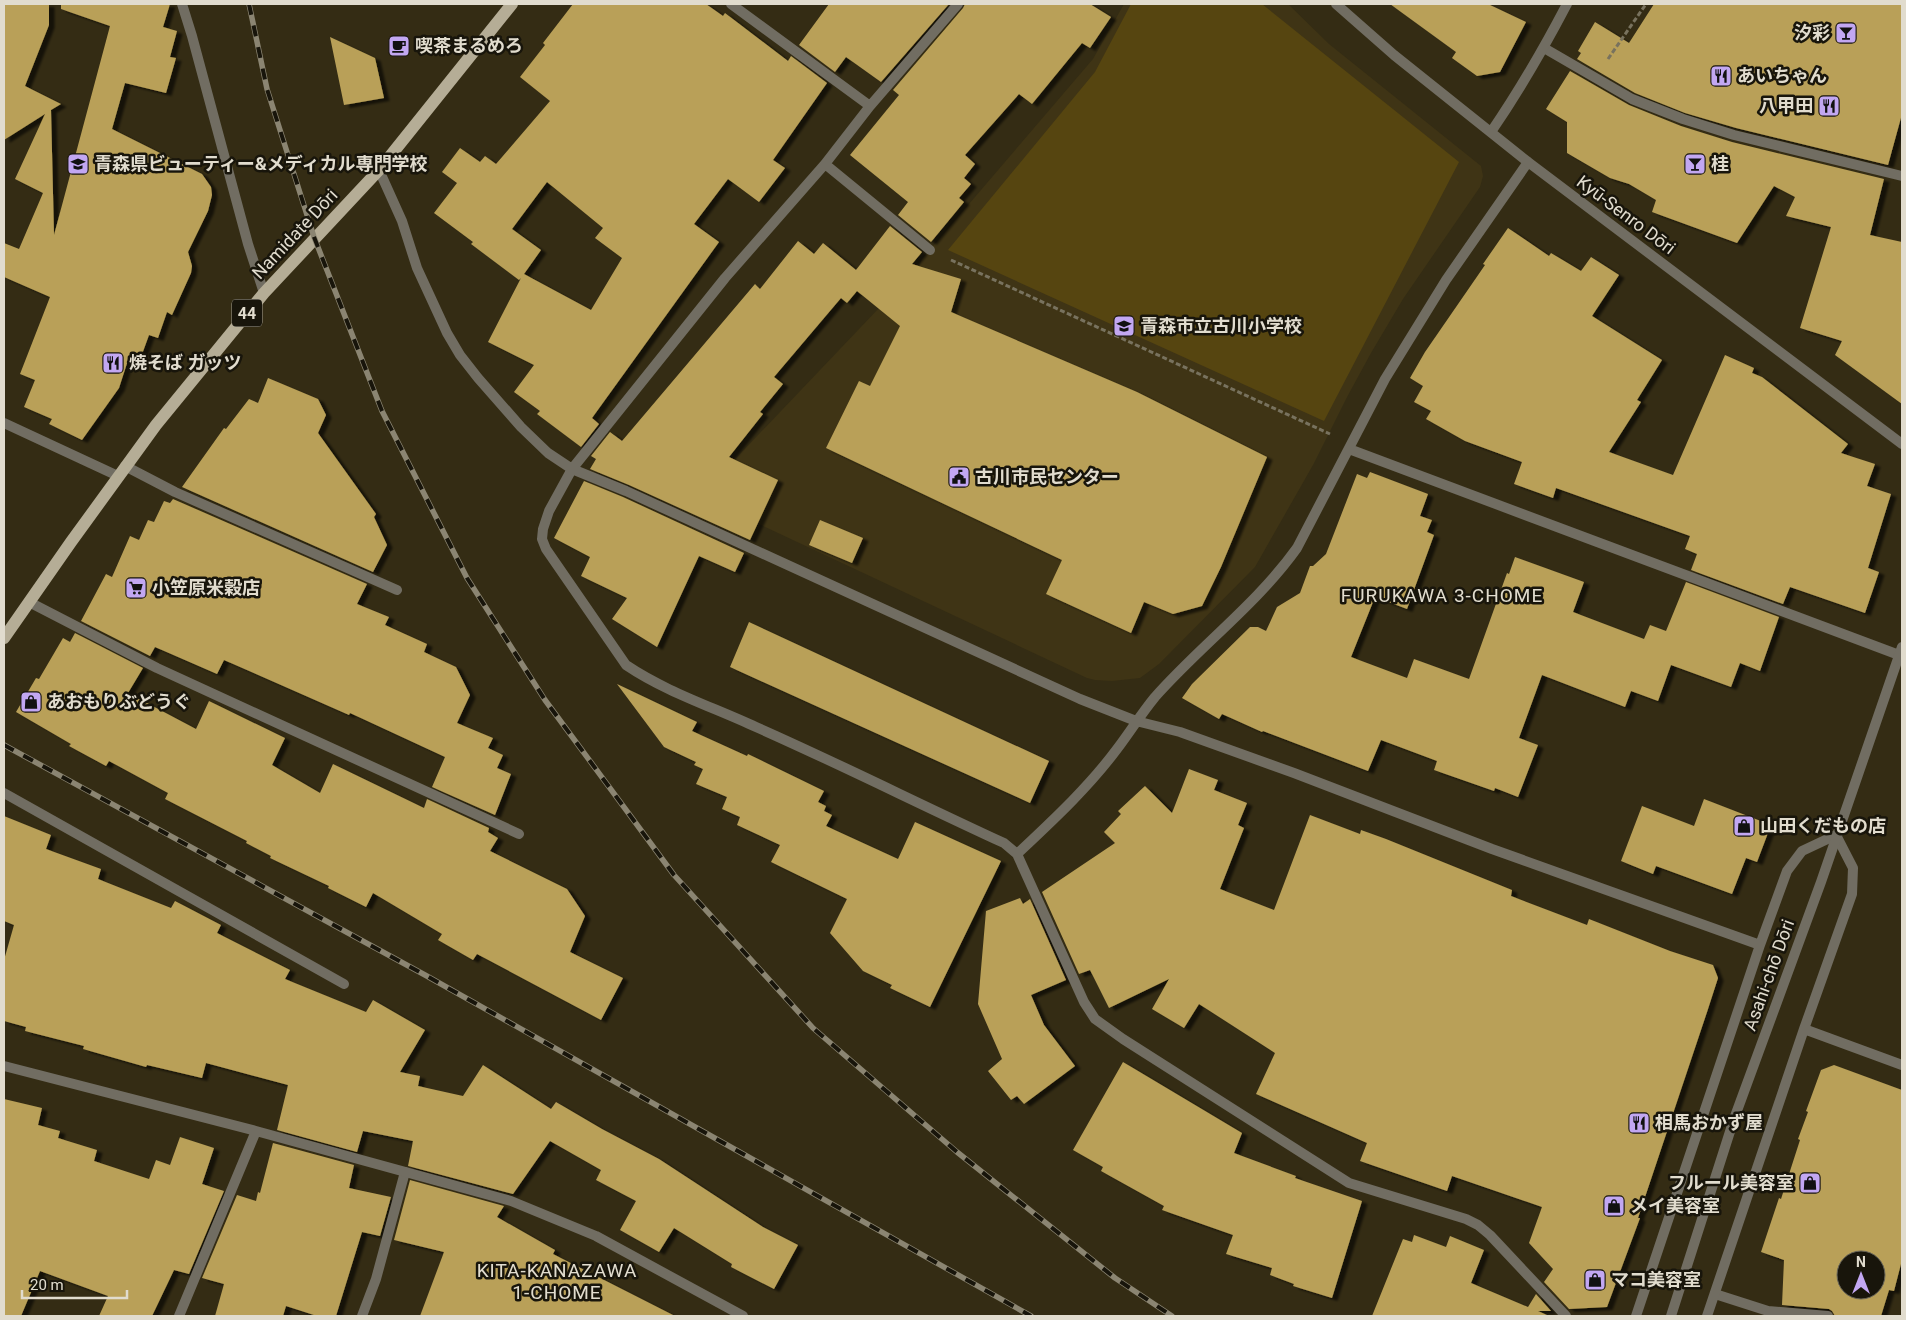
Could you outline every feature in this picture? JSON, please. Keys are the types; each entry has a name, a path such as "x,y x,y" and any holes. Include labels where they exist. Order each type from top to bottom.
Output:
{"main road":[{"name":"Namidate Dōri","path":"4,638 122,471 264,292 379,170 512,4"}],"street":[{"path":"182,4 248,244 264,292"},
{"path":"731,4 870,106"},
{"path":"958,4 870,106 825,164 725,278 572,469 549,511 542,539 553,561 626,665 663,687 756,727 1004,843 1017,854 1084,1002 1095,1019 1123,1039 1349,1183 1466,1218 1478,1226 1566,1316"},
{"name":"Kyū-Senro Dōri","path":"1336,4 1402,61 1528,162 1902,444"},
{"path":"1491,132 1544,48 1567,4"},
{"path":"1544,48 1632,100 1683,119 1734,135 1902,176"},
{"path":"1017,854 1082,789 1116,750 1155,697 1279,573 1297,548 1385,379 1446,280 1528,162"},
{"path":"825,164 930,250"},
{"path":"379,170 402,221 417,268 460,355 502,407 521,427 548,452 572,469 626,491 1080,699 1136,721 1180,732 1294,773 1492,849 1760,945"},
{"path":"4,424 175,492 396,590"},
{"path":"1349,449 1901,651"},
{"path":"29,602 157,668 519,834"},
{"name":"Asahi-chō Dōri","path":"1671,1316 1734,1119 1821,882 1901,651"},
{"path":"4,793 344,984"},
{"path":"1636,1316 1760,945 1787,871 1802,852 1836,835 1853,868 1852,894 1707,1316"},
{"path":"1804,1030 1902,1065"},
{"path":"4,1066 256,1131 512,1201 596,1236 744,1316"},
{"path":"179,1316 256,1131"},
{"path":"362,1316 376,1279 405,1172"},
{"path":"1715,1294 1768,1311 1828,1316"}],"path":[{"path":"1595,78 1646,4"},
{"path":"930,250 1332,435"}],"shaded area":[{"name":"青森市立古川小学校","path":"1124,4 1288,4 1329,44 1481,166 1483,176 1480,187 1403,299 1371,353 1313,465 1255,567 1159,664 1140,678 1112,681 1087,678 710,501 727,469 919,266 922,259 1093,59"},
{"path":"1131,4 1262,4 1459,162 1324,421 948,250 1095,72"}],"building":[{"path":"4,4 49,4 49,25 25,86 61,104 51,110 54,235 110,26 61,9 61,4 170,4 163,27 177,31 170,57 176,58 166,93 125,83 112,129 202,174 211,187 212,195 208,211 188,252 192,266 191,273 172,315 167,312 158,338 149,335 141,357 130,354 119,388 82,440 49,424 52,419 24,407 35,380 20,374 50,297 4,277 4,243 19,249 43,193 15,179 45,114 4,140"},
{"path":"573,4 706,4 723,16 725,13 788,61 791,56 827,83 773,160 785,168 759,202 728,179 694,224 719,242 592,418 599,424 581,447 537,414 540,411 514,392 534,365 488,342 521,278 519,280 434,213 457,183 442,172 460,148 480,162 485,156 496,164 550,101 520,77 545,45 543,43","holes":["547,182 603,228 595,238 622,258 591,310 524,274 541,250 512,229"]},
{"path":"829,4 949,4 881,82 846,57 835,72 799,45"},
{"path":"965,4 1090,4 1111,17 1090,48 1082,43 1032,104 1019,94 965,155 975,164 964,178 971,184 959,198 964,202 931,242 898,215 908,202 850,155 899,95 893,90"},
{"path":"1390,4 1488,4 1526,22 1500,72 1477,76 1452,58 1456,52"},
{"path":"1654,4 1902,4 1902,114 1888,165 1736,128 1685,113 1635,93 1577,59 1581,53 1578,51 1595,22 1629,43"},
{"path":"330,37 375,58 384,98 344,105"},
{"path":"1570,71 1629,105 1681,126 1732,142 1884,179 1870,235 1902,242 1902,404 1835,355 1842,341 1800,328 1831,227 1786,216 1795,197 1774,186 1737,243 1652,212 1656,200 1629,184 1610,178 1567,153 1567,122 1546,109"},
{"path":"890,226 922,252 912,264 961,279 951,312 1137,392 1267,457 1221,567 1202,606 1173,614 1144,602 1131,633 1046,594 1062,560 826,448 859,381 870,386 900,326 857,291 847,303 841,298 774,377 783,384 760,412 763,414 729,457 778,480 750,540 590,469 596,459 591,456 610,432 622,441 755,284 760,289 798,241 814,254 823,243 856,270"},
{"path":"1508,228 1549,256 1551,253 1581,271 1591,257 1619,275 1592,316 1662,360 1637,400 1641,402 1609,452 1673,475 1725,355 1754,368 1752,373 1762,377 1848,444 1841,453 1875,464 1867,486 1891,494 1868,568 1879,572 1865,613 1790,587 1783,604 1691,570 1697,554 1685,549 1690,536 1556,488 1553,498 1514,484 1522,462 1465,441 1426,419 1431,411 1414,402 1423,386 1410,378 1425,352"},
{"path":"268,378 318,399 326,415 318,433 376,514 374,517 387,545 373,572 182,487 224,428 226,429 249,399 258,403"},
{"path":"1370,472 1428,494 1420,516 1432,520 1427,532 1434,535 1407,609 1375,597 1351,657 1407,678 1414,659 1469,679 1507,573 1509,574 1515,557 1584,582 1573,612 1644,639 1650,625 1666,631 1686,582 1779,617 1760,671 1740,663 1731,687 1671,665 1658,701 1631,691 1625,707 1542,675 1519,738 1538,745 1518,797 1495,788 1494,791 1434,770 1437,761 1381,740 1368,771 1262,732 1222,714 1219,719 1182,698 1192,684 1250,627 1258,627 1266,631 1277,607 1300,593 1310,566 1313,566 1326,554 1357,474 1367,478"},
{"path":"584,481 744,553 735,572 699,556 657,647 612,619 627,598 581,576 590,557 554,538"},
{"path":"173,499 367,584 357,604 389,617 385,625 427,644 424,652 456,667 470,695 457,723 493,738 488,748 503,755 497,768 511,774 495,815 432,787 445,757 350,713 349,715 224,660 217,674 155,647 150,656 81,621 106,574 112,577 130,536 139,540 148,520 154,522 164,501 170,503"},
{"path":"820,520 863,538 852,563 809,545"},
{"path":"749,622 1049,761 1030,803 730,667"},
{"path":"75,633 143,668 128,693 196,729 209,701 285,738 272,765 320,793 333,764 424,808 427,799 489,828 488,832 498,838 490,851 567,889 585,916 570,952 623,978 601,1020 477,954 473,960 438,940 442,934 373,893 366,907 328,888 329,886 270,858 271,856 246,843 247,841 165,799 168,793 109,761 106,766 69,746 71,744 16,712 36,678 39,679 63,638 70,642"},
{"path":"617,684 697,722 692,731 747,756 748,754 824,791 818,802 826,806 824,811 832,815 826,826 898,859 915,822 1001,861 930,1007 890,988 892,985 863,971 830,933 847,899 771,862 780,845 737,825 740,817 722,809 727,797 696,784 703,769 694,765 696,762 664,747"},
{"path":"1189,769 1218,780 1214,790 1247,803 1238,825 1244,828 1220,889 1274,910 1310,815 1360,834 1361,830 1386,839 1512,890 1511,896 1587,925 1589,919 1670,951 1713,965 1718,978 1638,1218 1640,1218 1607,1307 1569,1309 1544,1282 1553,1269 1529,1243 1542,1207 1452,1176 1447,1191 1360,1161 1367,1143 1256,1094 1275,1053 1199,1004 1184,1028 1152,1009 1169,979 1109,1008 1090,970 1079,974 1042,892 1115,843 1104,832 1121,814 1118,811 1145,786 1172,813"},
{"path":"1704,799 1771,825 1757,862 1746,858 1732,894 1656,866 1653,874 1621,861 1642,806 1694,826"},
{"path":"4,816 51,835 46,849 101,869 98,879 171,908 175,901 221,925 217,933 290,970 285,979 366,1012 373,1000 425,1030 400,1072 420,1076 418,1086 463,1096 483,1065 551,1109 556,1102 659,1159 763,1227 798,1245 774,1289 731,1267 732,1264 674,1228 659,1252 620,1230 636,1201 596,1180 601,1170 550,1141 513,1194 408,1166 413,1141 363,1131 357,1152 277,1130 288,1085 206,1063 202,1078 147,1065 146,1067 83,1049 84,1046 25,1031 26,1027 4,1021 4,960 14,925 4,921"},
{"path":"1020,898 1023,904 1030,899 1066,980 1031,995 1044,1025 1075,1066 1024,1104 1017,1096 1011,1100 988,1071 1002,1059 978,1004 986,911"},
{"path":"1123,1062 1242,1133 1234,1153 1296,1176 1295,1178 1362,1201 1332,1298 1293,1286 1294,1284 1270,1275 1272,1268 1226,1254 1233,1235 1162,1210 1164,1206 1101,1171 1103,1167 1073,1150"},
{"path":"1834,1065 1902,1090 1902,1260 1894,1291 1889,1290 1886,1300 1886,1250 1836,1250 1836,1300 1886,1300 1881,1316 1835,1316 1829,1309 1782,1305 1784,1260 1761,1252 1800,1140 1798,1139 1808,1112 1806,1111 1821,1070"},
{"path":"4,1099 42,1108 38,1125 60,1131 58,1138 97,1150 94,1161 149,1179 156,1160 170,1165 180,1137 214,1148 202,1184 224,1191 189,1274 174,1270 152,1316 99,1316 108,1296 40,1271 21,1316 4,1316"},
{"path":"273,1143 354,1165 349,1188 391,1197 380,1236 362,1232 336,1316 317,1316 286,1306 283,1316 215,1316 224,1284 202,1278 237,1195 256,1201 258,1192 260,1193"},
{"path":"410,1180 504,1206 497,1217 555,1250 553,1254 675,1316 420,1316 444,1252 394,1240"},
{"path":"1414,1235 1446,1247 1450,1236 1484,1250 1471,1283 1528,1307 1536,1294 1551,1311 1538,1311 1549,1316 1372,1316 1403,1239 1412,1242"}],"railway":[{"path":"249,4 267,89 314,237 382,411 467,578 545,700 674,875 813,1028 957,1152 1115,1278 1172,1316"},
{"path":"4,745 425,975 1031,1316"}],"place":[{"name":"汐彩","path":"1846,33"},
{"name":"喫茶まるめろ","path":"399,46"},
{"name":"あいちゃん","path":"1721,76"},
{"name":"八甲田","path":"1829,106"},
{"name":"青森県ビューティー&メディカル専門学校","path":"78,164"},
{"name":"桂","path":"1695,164"},
{"name":"青森市立古川小学校","path":"1124,326"},
{"name":"焼そば ガッツ","path":"113,363"},
{"name":"古川市民センター","path":"959,477"},
{"name":"小笠原米穀店","path":"136,588"},
{"name":"あおもりぶどうぐ","path":"31,702"},
{"name":"山田くだもの店","path":"1744,826"},
{"name":"相馬おかず屋","path":"1639,1123"},
{"name":"フルール美容室","path":"1810,1183"},
{"name":"メイ美容室","path":"1614,1206"},
{"name":"マコ美容室","path":"1595,1280"}],"district":[{"name":"FURUKAWA 3-CHOME","path":"1442,595"},
{"name":"KITA-KANAZAWA 1-CHOME","path":"557,1281"}]}
